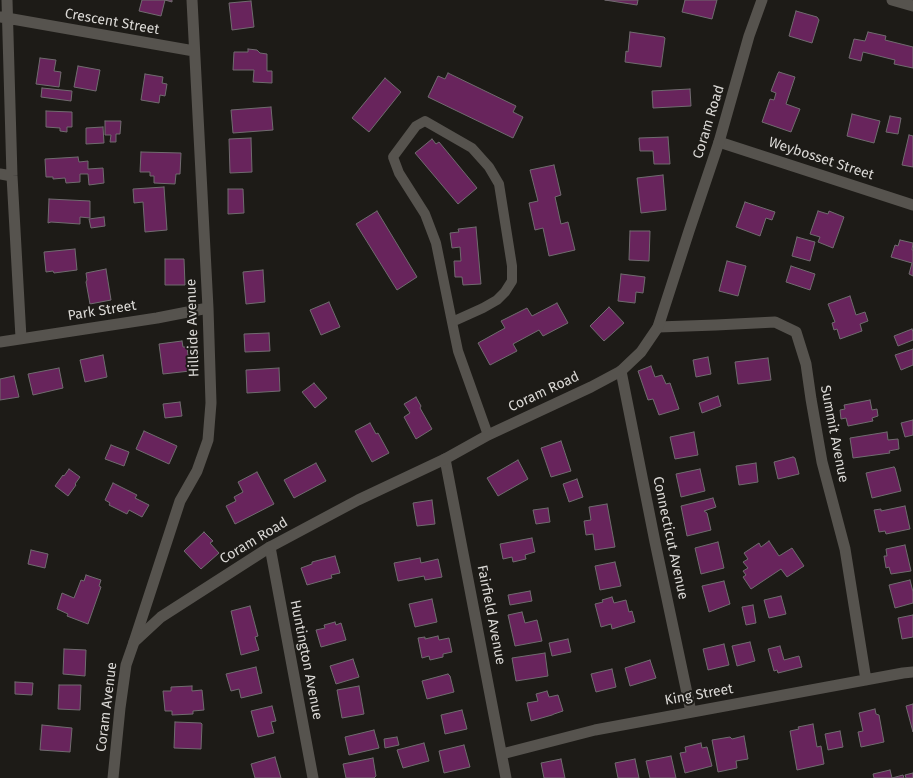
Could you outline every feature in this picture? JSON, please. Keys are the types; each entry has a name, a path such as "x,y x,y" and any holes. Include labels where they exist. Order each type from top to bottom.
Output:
{"street":[{"path":"7,0 4,18 21,338"},
{"name":"Hillside Avenue","path":"134,642 180,501 197,471 208,440 211,403 208,308 192,0"},
{"name":"Coram Road","path":"134,642 161,616 270,546 358,500 445,459 488,435 592,387 621,371 642,352 658,327 720,142 749,36 762,0"},
{"path":"892,0 913,6"},
{"name":"Crescent Street","path":"4,18 194,51"},
{"name":"Weybosset Street","path":"720,142 913,205"},
{"path":"0,174 12,176"},
{"name":"Park Street","path":"0,342 157,318 208,308"},
{"name":"Summit Avenue","path":"658,327 775,322 796,332 806,364 822,462 845,549 866,680"},
{"name":"Connecticut Avenue","path":"621,371 691,712"},
{"name":"Fairfield Avenue","path":"445,459 506,778"},
{"name":"Huntington Avenue","path":"270,546 313,778"},
{"name":"Coram Avenue","path":"113,778 126,665 134,642"},
{"name":"King Street","path":"502,754 595,730 908,673"}],"lane":[{"path":"452,322 497,300 505,292 512,281 512,266 498,184 489,167 472,148 425,121 416,126 393,157 399,173 425,214 436,243 452,322 458,351 488,435"}],"building":[{"path":"142,0 165,0 161,16 139,11"},
{"path":"605,0 638,0 637,5"},
{"path":"685,0 717,0 712,19 682,12"},
{"path":"251,1 254,27 232,30 229,3"},
{"path":"796,11 817,17 819,20 812,43 789,36"},
{"path":"630,32 665,38 661,67 625,62 626,51 628,52"},
{"path":"868,32 886,36 885,40 913,47 913,68 894,64 895,60 863,52 861,61 849,58 854,39 865,41"},
{"path":"248,49 257,50 260,53 267,54 267,71 272,71 272,83 253,82 254,70 233,70 234,52 248,52"},
{"path":"40,58 56,60 54,71 61,72 59,87 36,84"},
{"path":"78,66 100,70 96,91 74,87"},
{"path":"779,72 795,77 786,104 800,109 791,132 762,122 770,99 774,100 776,93 771,91"},
{"path":"448,73 516,106 513,112 523,117 513,138 428,97 438,76 445,79"},
{"path":"145,74 163,77 162,83 167,84 165,96 160,95 159,103 141,100"},
{"path":"385,78 401,92 369,132 352,118"},
{"path":"42,88 72,91 71,101 41,97"},
{"path":"690,89 691,106 653,108 652,91"},
{"path":"271,107 273,130 233,133 231,110"},
{"path":"46,111 72,112 72,127 67,127 67,132 60,131 60,128 46,127"},
{"path":"852,114 880,121 874,143 847,136"},
{"path":"890,116 901,118 898,134 886,132"},
{"path":"105,121 121,121 120,134 116,134 116,142 110,142 111,135 105,135"},
{"path":"103,127 104,143 86,144 86,128"},
{"path":"909,135 913,136 913,167 902,165"},
{"path":"668,137 670,164 654,164 653,151 640,151 639,138"},
{"path":"251,138 252,172 230,173 229,139"},
{"path":"432,139 436,144 439,142 477,188 458,204 415,153"},
{"path":"141,152 181,153 180,174 176,174 175,184 154,183 154,176 150,176 150,172 140,172"},
{"path":"78,157 79,162 88,161 88,169 103,168 104,183 89,185 88,174 80,174 80,182 66,183 65,178 53,179 53,177 46,177 45,159"},
{"path":"554,165 561,195 555,197 561,224 568,222 575,250 549,256 543,228 535,230 529,203 538,201 530,170"},
{"path":"663,175 666,210 641,213 637,178"},
{"path":"164,187 167,230 145,232 143,202 134,203 133,189"},
{"path":"228,189 243,189 244,213 228,214"},
{"path":"49,199 90,201 90,218 80,217 80,224 48,223"},
{"path":"745,202 775,212 772,220 766,218 760,236 736,227"},
{"path":"377,211 417,277 397,290 356,224"},
{"path":"818,211 828,214 829,211 844,217 833,248 818,242 820,237 810,234"},
{"path":"104,217 105,226 91,228 89,219"},
{"path":"476,227 481,284 463,285 462,277 455,277 454,261 461,261 460,247 452,248 450,233 459,232 458,229"},
{"path":"630,231 650,231 649,261 629,260"},
{"path":"797,237 815,242 810,261 792,256"},
{"path":"900,240 913,243 913,276 909,274 912,263 891,257 895,245 898,246"},
{"path":"75,249 77,270 54,273 53,271 46,272 44,252"},
{"path":"165,259 184,259 185,285 165,285"},
{"path":"727,261 746,266 738,296 719,291"},
{"path":"791,266 815,274 810,290 786,282"},
{"path":"106,269 111,300 90,304 86,273"},
{"path":"263,270 265,302 246,304 243,272"},
{"path":"621,274 645,277 643,293 636,292 635,303 618,301"},
{"path":"850,296 856,315 865,312 868,321 860,324 862,331 840,339 837,329 834,330 832,323 835,322 828,304"},
{"path":"329,302 340,327 321,335 310,310"},
{"path":"557,303 568,323 543,336 539,330 513,344 517,351 490,365 478,343 505,328 501,321 527,308 532,316"},
{"path":"609,307 624,323 604,341 590,326"},
{"path":"912,329 913,340 898,346 894,336"},
{"path":"269,333 270,351 245,352 244,334"},
{"path":"182,341 183,347 187,347 190,371 163,374 159,344"},
{"path":"913,349 913,365 901,370 895,355"},
{"path":"103,355 107,377 85,382 80,360"},
{"path":"708,357 711,374 696,377 693,360"},
{"path":"768,358 771,380 738,384 735,362"},
{"path":"651,366 655,377 662,375 666,384 670,383 679,409 659,415 653,399 648,400 638,371"},
{"path":"59,368 63,388 33,395 28,374"},
{"path":"279,368 280,391 247,393 246,370"},
{"path":"14,376 19,397 0,400 0,379"},
{"path":"314,383 327,398 315,408 302,392"},
{"path":"718,396 721,406 702,413 699,403"},
{"path":"416,397 421,406 420,408 432,429 416,439 404,417 410,413 404,404"},
{"path":"870,400 872,410 877,409 878,416 872,418 873,421 848,426 846,418 841,419 840,410 845,409 844,405"},
{"path":"180,402 182,416 165,418 163,404"},
{"path":"913,420 913,435 905,437 901,423"},
{"path":"370,423 376,434 378,433 389,453 372,462 355,431"},
{"path":"144,431 177,446 169,464 136,449"},
{"path":"694,432 698,455 675,459 670,437"},
{"path":"887,432 888,440 898,439 899,449 889,451 890,453 853,458 850,438"},
{"path":"561,441 571,471 551,477 541,448"},
{"path":"111,445 129,452 124,466 105,459"},
{"path":"793,457 795,458 799,474 778,479 774,462"},
{"path":"518,460 528,479 498,496 487,478"},
{"path":"316,463 326,481 294,498 284,480"},
{"path":"756,463 758,482 739,485 736,466"},
{"path":"894,467 901,491 872,498 866,473"},
{"path":"69,469 80,477 68,496 55,486"},
{"path":"700,469 705,491 681,497 676,474"},
{"path":"257,472 274,504 235,524 226,506 236,501 234,497 243,492 238,482"},
{"path":"577,479 583,497 569,502 563,484"},
{"path":"113,483 137,495 135,498 149,505 142,517 129,510 127,514 109,505 110,503 105,500"},
{"path":"713,498 716,507 704,511 707,513 711,530 687,536 681,506"},
{"path":"432,500 435,524 417,526 413,503"},
{"path":"607,504 615,547 595,550 593,534 586,535 584,521 591,520 589,507"},
{"path":"905,506 910,529 886,534 885,531 879,532 874,510 881,509 881,511"},
{"path":"548,508 550,522 536,524 533,510"},
{"path":"204,532 213,541 210,543 219,553 201,569 184,551"},
{"path":"532,538 535,552 525,555 526,559 513,562 512,557 503,559 500,544"},
{"path":"769,541 779,556 792,548 804,566 787,577 781,569 751,589 743,577 746,575 743,571 748,568 743,562 748,559 744,553 759,543 761,547"},
{"path":"718,542 724,568 701,574 695,548"},
{"path":"905,545 911,571 891,574 889,567 886,568 884,556 887,556 886,549"},
{"path":"31,550 48,554 45,568 28,564"},
{"path":"335,556 340,573 331,575 332,578 307,585 301,568 312,564 312,562"},
{"path":"420,558 421,563 438,559 442,577 425,580 424,576 398,581 394,563"},
{"path":"615,562 621,586 600,590 595,566"},
{"path":"86,575 101,580 99,586 101,587 88,624 67,616 68,614 57,609 62,593 74,598 81,580 84,581"},
{"path":"910,580 913,592 913,603 895,608 889,585"},
{"path":"724,581 730,604 709,612 702,586"},
{"path":"530,591 532,601 510,605 508,595"},
{"path":"781,596 786,614 769,618 764,600"},
{"path":"612,597 614,603 626,600 629,612 632,611 635,622 612,629 611,624 601,627 595,604"},
{"path":"432,599 437,622 415,627 409,604"},
{"path":"753,605 756,623 746,625 742,607"},
{"path":"250,606 258,636 255,637 259,650 241,655 231,611"},
{"path":"522,612 525,623 537,620 542,641 515,646 508,615"},
{"path":"913,615 913,637 902,639 898,618"},
{"path":"335,622 336,625 341,623 346,640 321,647 316,630 325,628 324,625"},
{"path":"438,636 439,640 449,638 452,652 443,654 443,657 430,660 429,656 422,658 418,638 425,637 425,639"},
{"path":"568,639 571,652 552,656 549,643"},
{"path":"750,642 755,661 737,666 732,646"},
{"path":"724,644 729,665 708,670 703,649"},
{"path":"780,646 784,660 799,656 802,667 778,673 777,670 774,671 768,649"},
{"path":"64,649 86,650 85,676 63,674"},
{"path":"545,653 548,676 516,681 512,658"},
{"path":"353,659 359,677 336,684 330,666"},
{"path":"650,660 656,678 630,686 625,668"},
{"path":"256,667 262,693 241,698 239,689 231,691 226,674"},
{"path":"612,669 616,687 596,692 591,674"},
{"path":"448,674 450,676 454,692 427,699 422,681"},
{"path":"15,682 33,683 32,695 15,694"},
{"path":"59,685 81,685 80,710 58,709"},
{"path":"192,686 192,691 202,690 204,710 193,711 193,714 172,715 172,711 165,711 163,691 171,691 171,687"},
{"path":"359,686 364,714 342,718 337,690"},
{"path":"547,691 549,697 558,695 563,711 531,721 527,703 538,701 536,694"},
{"path":"913,704 913,732 906,706"},
{"path":"272,706 276,721 271,722 274,733 258,737 251,711"},
{"path":"875,709 876,714 879,715 884,742 861,747 858,732 863,731 859,713"},
{"path":"462,710 467,729 445,734 441,715"},
{"path":"175,722 202,724 201,749 174,748"},
{"path":"813,724 817,747 821,746 824,764 797,770 790,731 799,729 798,727"},
{"path":"42,725 72,728 70,752 40,750"},
{"path":"374,730 379,748 349,755 345,737"},
{"path":"840,731 843,747 828,750 825,734"},
{"path":"744,736 748,759 736,761 737,768 718,772 712,740 730,737 732,739"},
{"path":"397,737 399,745 385,748 384,739"},
{"path":"424,743 429,761 403,768 397,750"},
{"path":"701,743 702,748 707,747 712,766 685,773 680,753 686,752 685,747"},
{"path":"464,745 470,767 444,773 439,751"},
{"path":"671,756 676,778 650,778 646,761"},
{"path":"275,757 281,778 255,778 251,764"},
{"path":"373,758 376,776 374,778 346,778 343,764"},
{"path":"561,759 565,778 544,778 541,763"},
{"path":"635,759 639,778 618,778 615,763"},
{"path":"890,770 892,778 874,778 873,774"},
{"path":"913,773 913,778 906,778 905,775"},
{"path":"903,775 904,778 892,778"}]}
